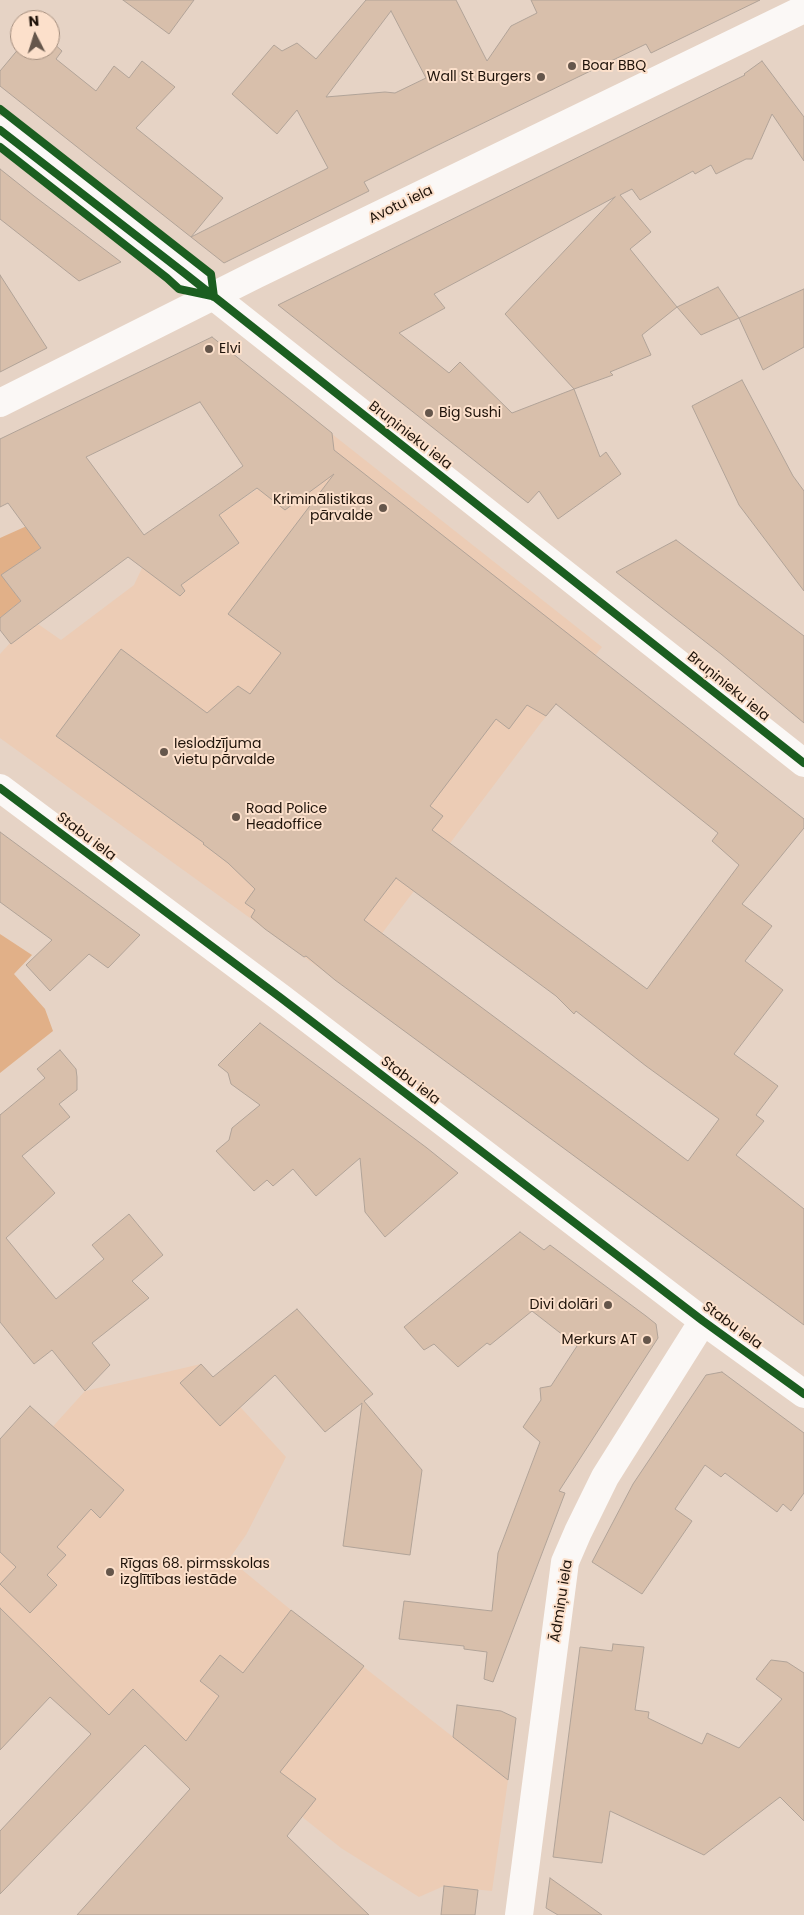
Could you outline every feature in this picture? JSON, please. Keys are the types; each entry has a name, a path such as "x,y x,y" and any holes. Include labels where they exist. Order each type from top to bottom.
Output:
{"street":[{"name":"Avotu iela","path":"0,403 255,275 804,9"},
{"name":"Bruņinieku iela","path":"0,130 804,763"},
{"name":"Stabu iela","path":"0,788 280,998 703,1320 804,1394"},
{"name":"Ādmiņu iela","path":"519,1915 566,1562 578,1532 605,1477 703,1320"}],"shaded area":[{"path":"332,434 602,647 540,724 343,985 0,738 0,654 10,643 38,624 61,640 134,585 142,568 285,470"},
{"path":"29,525 41,548 2,575 21,601 0,618 0,538"},
{"path":"0,934 32,955 14,974 45,1009 53,1031 0,1073"},
{"path":"201,1364 286,1457 246,1535 229,1559 508,1780 492,1891 444,1886 419,1897 341,1848 251,1776 238,1792 134,1690 108,1716 0,1610 0,1485 85,1391"}],"building":[{"path":"123,0 194,0 169,34"},
{"path":"366,0 456,0 487,61 511,26 537,13 531,0 760,0 651,53 646,44 436,146 364,182 369,191 224,263 191,237 328,168 297,110 277,134 232,94 274,45 282,51 297,43 316,59","holes":["391,11 426,78 395,93 385,92 326,97"]},
{"path":"10,59 57,60 96,91 114,66 129,78 142,61 175,87 136,128 223,198 191,237 0,86 0,71"},
{"path":"762,61 804,117 804,161 772,114 752,159 746,159 716,174 711,165 695,174 693,171 640,200 632,189 620,195 651,232 630,249 677,307 642,335 651,355 610,372 613,375 574,389 600,457 606,452 621,474 558,519 539,491 528,503 278,305 745,75","holes":["615,197 505,314 574,389 512,413 460,362 449,373 399,333 445,308 434,294"]},
{"path":"0,169 121,262 79,281 0,219"},
{"path":"0,275 47,348 0,372"},
{"path":"718,287 739,318 701,335 677,307"},
{"path":"804,289 804,347 763,370 739,318"},
{"path":"212,337 332,433 334,450 804,819 804,828 742,904 772,926 745,961 783,990 734,1054 778,1086 756,1115 764,1121 736,1155 804,1209 804,1325 335,980 306,956 304,957 265,929 251,917 255,910 245,903 255,889 228,863 204,843 56,736 121,649 207,713 238,686 250,694 281,653 228,614 334,474 285,510 257,488 219,515 239,543 181,585 185,591 180,596 128,557 11,644 0,630 0,618 21,601 1,575 41,548 8,503 0,507 0,439","holes":["200,402 243,466 144,535 86,457","556,704 718,833 712,841 739,865 647,989 432,830 443,816 430,806 496,719 509,729 527,705 546,716","396,878 556,996 574,1014 576,1011 646,1066 719,1119 688,1161 364,920"]},
{"path":"742,380 793,476 804,491 804,591 739,505 692,406"},
{"path":"676,540 804,636 804,723 721,654 616,572"},
{"path":"0,832 140,935 108,968 89,954 50,991 26,965 52,940 0,902"},
{"path":"260,1023 458,1173 385,1237 365,1212 360,1158 316,1196 293,1169 273,1186 267,1180 254,1191 216,1151 229,1140 232,1128 260,1105 231,1084 228,1073 218,1065"},
{"path":"60,1050 76,1069 77,1090 59,1104 70,1117 22,1156 55,1193 6,1238 56,1299 104,1259 92,1245 129,1214 163,1255 132,1281 149,1298 92,1343 110,1365 85,1391 52,1350 34,1364 0,1322 0,1115 45,1078 37,1069"},
{"path":"520,1232 544,1250 550,1245 646,1316 656,1324 658,1338 559,1491 565,1493 493,1682 484,1679 487,1652 464,1649 464,1646 399,1639 404,1601 492,1611 498,1553 540,1442 523,1427 541,1400 540,1388 551,1386 577,1346 532,1311 490,1345 487,1343 458,1367 434,1344 424,1350 404,1327"},
{"path":"297,1309 373,1394 364,1401 422,1470 410,1555 343,1546 362,1403 325,1432 275,1375 220,1426 180,1383 201,1364 213,1377"},
{"path":"722,1372 804,1433 804,1493 791,1511 783,1504 777,1512 725,1473 721,1477 705,1465 675,1509 692,1521 642,1594 592,1562 633,1484 706,1375"},
{"path":"30,1406 124,1490 100,1518 91,1509 57,1547 66,1555 47,1575 57,1585 30,1613 0,1584 16,1567 0,1552 0,1439"},
{"path":"0,1608 109,1715 133,1689 186,1741 219,1696 200,1681 220,1655 243,1673 291,1610 364,1666 280,1772 316,1799 287,1836 369,1915 77,1915 190,1789 145,1745 0,1894 0,1831 91,1734 50,1697 0,1750"},
{"path":"613,1644 644,1647 635,1710 649,1712 648,1718 702,1744 707,1733 739,1748 782,1699 756,1679 771,1660 787,1662 804,1673 804,1821 780,1797 704,1855 610,1811 602,1863 553,1857 580,1647 612,1651"},
{"path":"457,1705 501,1711 516,1718 508,1780 453,1737"},
{"path":"550,1878 602,1915 558,1915 546,1908"},
{"path":"444,1886 478,1890 475,1915 441,1915"}],"cycle path":[{"path":"0,109 211,274 214,297"},
{"path":"0,130 183,272 804,763"},
{"path":"0,147 179,289 212,296"},
{"path":"0,788 281,998 703,1321 804,1394"}],"place":[{"name":"Boar BBQ","path":"572,66"},
{"name":"Wall St Burgers","path":"541,77"},
{"name":"Elvi","path":"209,349"},
{"name":"Big Sushi","path":"429,413"},
{"name":"Kriminālistikas pārvalde","path":"383,508"},
{"name":"Ieslodzījuma vietu pārvalde","path":"164,752"},
{"name":"Road Police Headoffice","path":"236,817"},
{"name":"Divi dolāri","path":"608,1305"},
{"name":"Merkurs AT","path":"647,1340"},
{"name":"Rīgas 68. pirmsskolas izglītības iestāde","path":"110,1572"}]}
